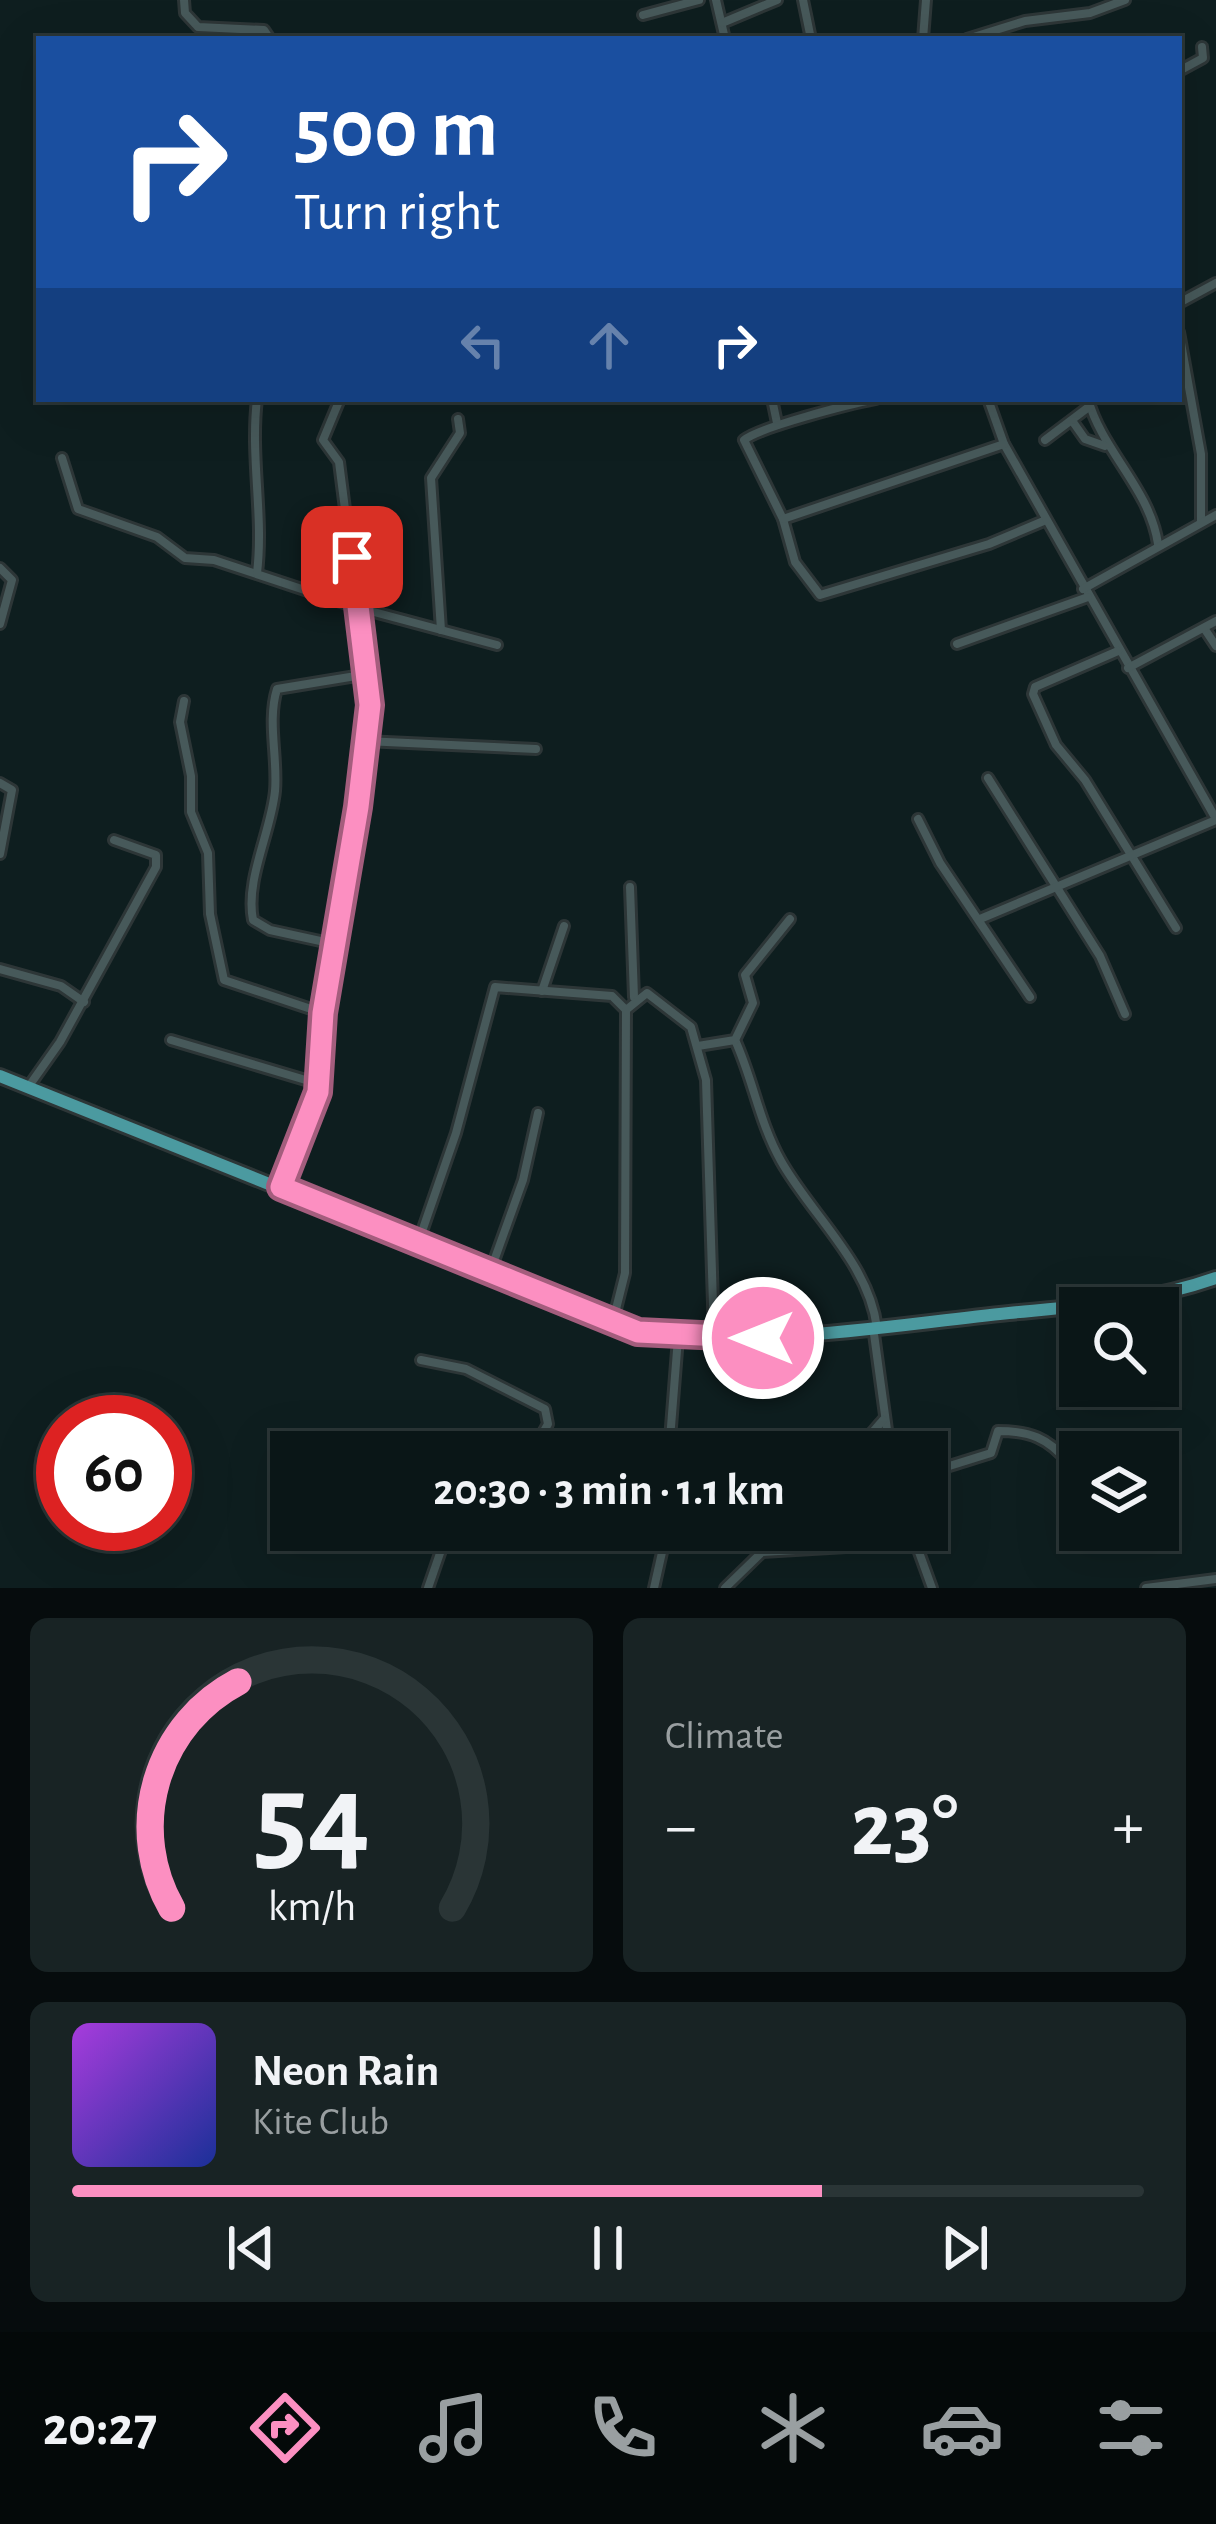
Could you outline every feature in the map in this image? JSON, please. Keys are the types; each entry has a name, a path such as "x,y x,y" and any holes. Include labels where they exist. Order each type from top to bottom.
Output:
{"main road":[{"path":"0,1076 612,1324 678,1338 876,1332 1134,1302 1216,1278"}],"street":[{"path":"184,0 185,14 198,27 264,30 268,36"},
{"path":"643,15 699,0"},
{"path":"716,0 724,36"},
{"path":"722,23 777,0"},
{"path":"803,0 810,36"},
{"path":"923,36 926,0"},
{"path":"977,36 1025,21 1090,13 1125,0"},
{"path":"1182,69 1203,58 1202,46"},
{"path":"1182,301 1216,283"},
{"path":"1182,349 1201,454 1201,522"},
{"path":"257,402 254,494 262,533 257,573"},
{"path":"281,1187 319,1084 323,1013 365,741 368,674 339,462 323,440 339,402"},
{"path":"773,402 777,423"},
{"path":"866,402 799,423 777,423 743,440 783,519 795,562 820,595 989,544 1046,520"},
{"path":"980,920 1133,859 1216,819 1004,444 989,402"},
{"path":"1045,440 1073,422 1089,402 1158,544"},
{"path":"441,630 431,478 460,433 458,419"},
{"path":"1073,422 1085,439 1107,447"},
{"path":"783,519 1004,444"},
{"path":"62,458 78,509 157,537 185,558 257,573 359,608 497,645"},
{"path":"957,644 1086,593 1158,544 1216,515"},
{"path":"0,568 12,580 0,624"},
{"path":"1128,668 1216,621"},
{"path":"1204,628 1216,646"},
{"path":"1118,650 1034,687 1033,694 1056,745 1176,928"},
{"path":"334,944 270,930 253,920 254,886 275,790 272,704 277,689 368,674"},
{"path":"184,701 180,722 191,776 191,812 208,854 210,914 224,980 323,1013"},
{"path":"365,741 536,749"},
{"path":"988,778 1109,973 1125,1014"},
{"path":"0,783 12,790 0,854"},
{"path":"917,819 940,863 1030,997"},
{"path":"28,1088 84,1002 156,867 156,855 114,840"},
{"path":"612,1324 625,1273 626,1010 637,980 630,940 631,887"},
{"path":"790,919 752,960 743,980 753,1003 735,1040 759,1118 813,1214 867,1285 885,1431"},
{"path":"542,991 564,926"},
{"path":"0,969 61,986 84,1002"},
{"path":"637,980 691,1027 698,1046 708,1103 714,1338"},
{"path":"418,1243 456,1133 495,987 613,996 626,1010"},
{"path":"634,998 647,993"},
{"path":"171,1040 319,1084"},
{"path":"698,1046 735,1040"},
{"path":"490,1272 523,1180 538,1113"},
{"path":"671,1431 678,1338"},
{"path":"421,1360 466,1369 545,1409 548,1424 544,1431"},
{"path":"874,1431 883,1420"},
{"path":"948,1468 991,1454 992,1435 998,1431 1048,1439 1059,1452"},
{"path":"428,1588 441,1551"},
{"path":"654,1588 662,1551"},
{"path":"725,1588 762,1552 776,1551"},
{"path":"919,1551 932,1588"},
{"path":"1146,1588 1216,1579"}],"route":[{"path":"352,557 370,705 360,752 348,875 323,1013 318,1092 295,1161 281,1187 638,1332 678,1338 763,1338"}]}
